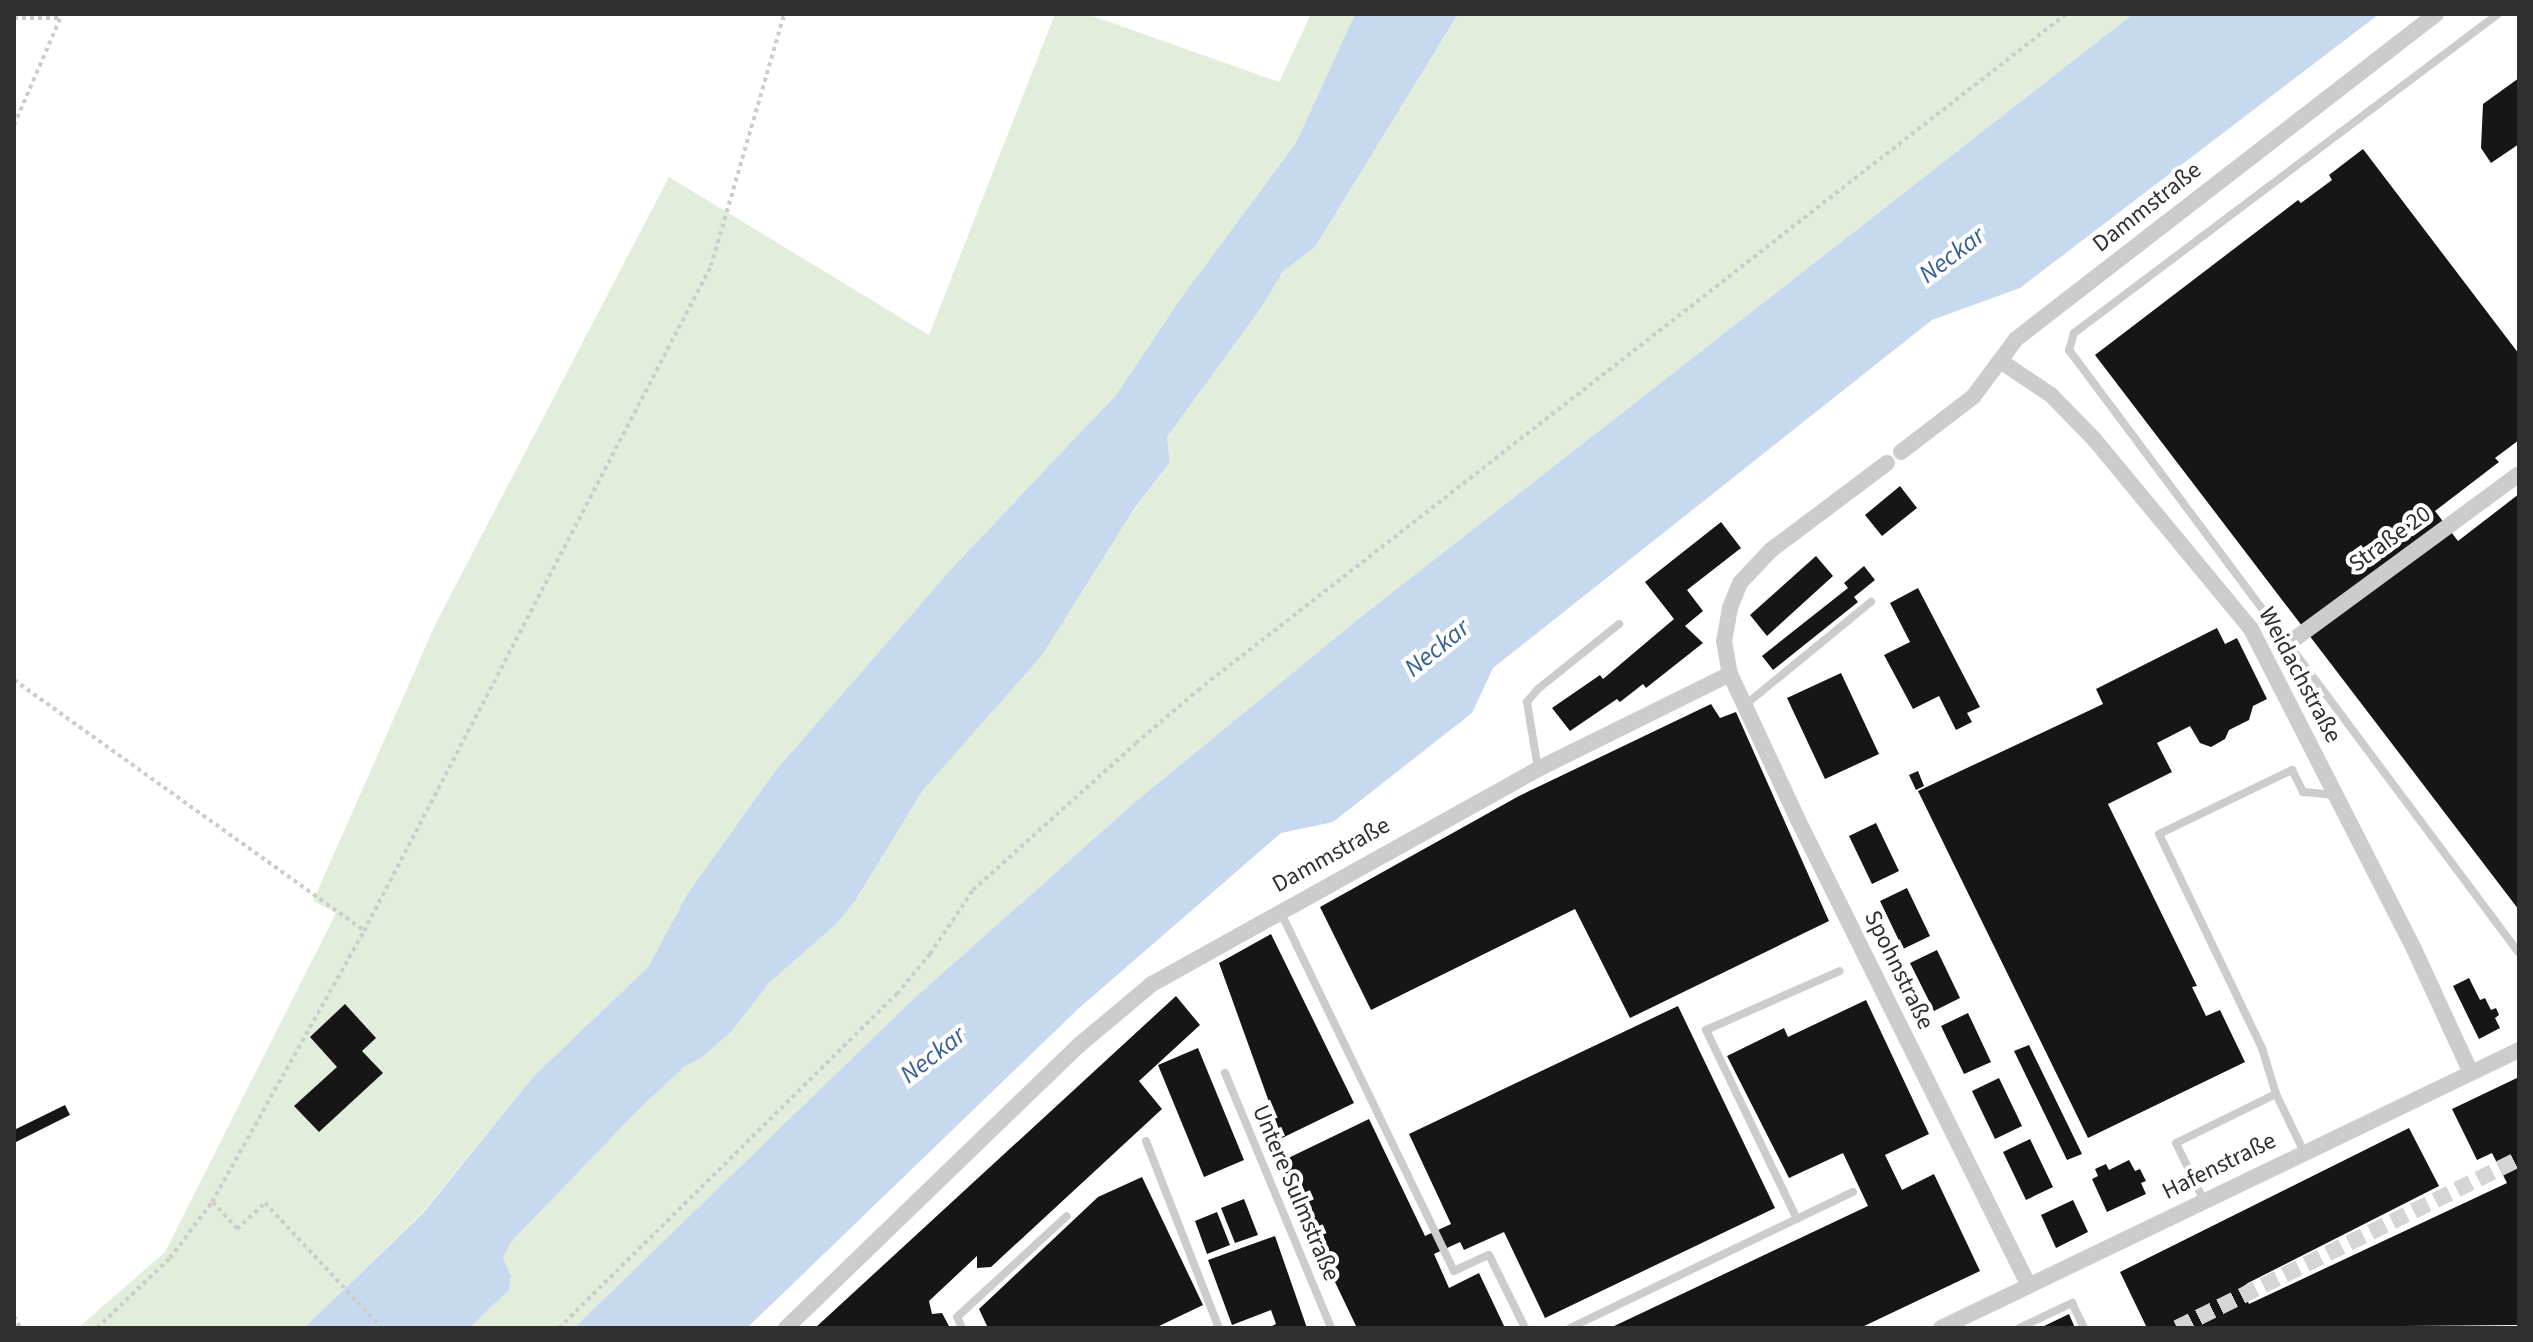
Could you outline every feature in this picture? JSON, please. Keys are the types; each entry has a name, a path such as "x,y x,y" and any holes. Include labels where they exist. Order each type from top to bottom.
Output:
{"street":[{"name":"Dammstraße","path":"1901,452 1973,397 2002,362 2016,339 2436,14"},
{"name":"Weidachstraße","path":"2002,362 2051,395 2094,439 2251,629 2414,949 2471,1073"},
{"path":"1730,674 1724,641 1730,608 1740,583 1770,551 1887,463"},
{"name":"Straße 20","path":"2289,643 2519,474"},
{"name":"Dammstraße","path":"786,1328 1078,1046 1152,984 1538,769 1730,674"},
{"name":"Spohnstraße","path":"1730,674 2029,1286"},
{"name":"Hafenstraße","path":"1941,1328 2519,1050"}],"lane":[{"path":"2498,14 2074,333 2069,350 2519,953"},
{"path":"1745,706 1871,602"},
{"path":"1538,769 1527,702 1538,689 1619,624"},
{"path":"2304,1152 2276,1094 2262,1048 2159,834 2292,770 2303,792 2336,795"},
{"path":"1279,911 1454,1271 1489,1255 1525,1328"},
{"path":"1797,1219 1706,1030 1840,971"},
{"name":"Untere Sulmstraße","path":"1225,1073 1331,1328"},
{"path":"2204,1201 2176,1143 2276,1094"},
{"path":"1146,1141 1219,1328"},
{"path":"1570,1328 1853,1192"},
{"path":"962,1328 957,1317 1067,1216"},
{"path":"2019,1328 2072,1303 2084,1328"}],"path":[{"path":"97,1328 170,1258 212,1202 364,931 711,266 784,14"},
{"path":"559,1328 897,994 930,954 973,890 1136,743 1198,690 2066,14"},
{"path":"14,18 61,16 14,125"},
{"path":"14,680 364,931"},
{"path":"212,1202 237,1229 265,1203 382,1328"},
{"path":"14,1316 20,1328"}],"green space":[{"path":"1055,14 1087,14 1279,82 1311,14 1355,14 1296,143 1181,298 1116,395 953,567 776,770 688,893 648,967 534,1076 422,1213 304,1328 78,1328 165,1252 336,913 313,901 436,623 669,177 929,335"},
{"path":"1458,14 2133,14 1357,620 1134,803 909,1003 574,1328 469,1328 509,1290 511,1276 503,1258 511,1242 639,1109 685,1066 701,1058 731,1032 769,983 835,925 855,901 923,790 963,741 1170,462 1167,437 1261,308 1283,270 1315,247"}],"water":[{"path":"1355,14 1458,14 1315,247 1283,271 1261,308 1167,437 1170,462 1132,512 1042,655 923,790 855,901 835,925 769,983 731,1032 701,1058 685,1066 639,1109 511,1242 503,1258 511,1276 509,1290 469,1328 304,1328 423,1213 534,1076 648,967 688,893 776,770 953,567 1116,395 1181,298 1296,143"},
{"name":"Neckar","path":"2133,14 2379,14 2020,288 1932,320 1493,668 1472,713 1333,822 1281,833 1078,1009 747,1328 574,1328 909,1003 1134,803 1357,620"}],"building":[{"path":"2519,78 2519,144 2491,163 2481,148 2483,104"},
{"path":"2363,149 2519,354 2519,440 2495,458 2499,462 2435,511 2458,541 2519,494 2519,910 2095,355 2298,200 2301,203 2332,180 2329,175"},
{"path":"1900,486 1917,508 1882,536 1865,515"},
{"path":"1721,522 1741,548 1687,590 1703,611 1685,626 1703,643 1646,688 1643,684 1620,702 1617,699 1570,731 1552,708 1600,675 1603,679 1674,619 1645,582"},
{"path":"1816,556 1833,576 1767,636 1750,615"},
{"path":"1864,566 1875,580 1854,597 1858,602 1773,670 1762,656 1848,588 1844,583"},
{"path":"1918,588 1980,707 1967,713 1972,722 1956,730 1939,696 1913,709 1884,655 1910,642 1890,603"},
{"path":"2217,628 2225,644 2237,638 2267,699 2253,706 2249,720 2229,730 2225,739 2211,747 2200,743 2190,726 2157,743 2172,772 2108,804 2197,986 2192,987 2206,1016 2220,1010 2245,1062 2088,1138 1918,791 2103,704 2096,689"},
{"path":"1841,673 1879,754 1825,779 1787,698"},
{"path":"1711,704 1720,718 1736,712 1829,921 1630,1018 1575,909 1371,1010 1320,907 1519,796"},
{"path":"1918,771 1924,786 1916,790 1909,775"},
{"path":"1876,823 1899,871 1872,884 1849,836"},
{"path":"1907,888 1930,936 1903,949 1880,901"},
{"path":"1271,934 1354,1103 1282,1138 1219,963"},
{"path":"1937,950 1960,998 1934,1011 1910,963"},
{"path":"2469,978 2480,1000 2485,998 2491,1010 2496,1008 2499,1015 2495,1018 2500,1028 2479,1039 2453,986"},
{"path":"1176,996 1200,1025 1139,1081 1162,1109 991,1267 977,1268 977,1256 929,1301 932,1314 942,1313 950,1328 815,1328"},
{"path":"1866,1000 1929,1134 1885,1155 1902,1190 1934,1174 1980,1271 1860,1328 1610,1328 1868,1206 1843,1153 1789,1178 1727,1056 1784,1028 1788,1037"},
{"path":"345,1004 376,1038 362,1051 383,1073 319,1132 294,1106 337,1067 310,1037"},
{"path":"1678,1006 1775,1208 1545,1318 1504,1232 1464,1250 1460,1242 1434,1254 1449,1288 1479,1273 1505,1328 1357,1328 1278,1163 1369,1119 1425,1236 1451,1224 1409,1134"},
{"path":"1968,1013 1991,1062 1964,1074 1941,1026"},
{"path":"2029,1045 2082,1154 2067,1160 2014,1051"},
{"path":"1198,1048 1244,1160 1204,1177 1158,1065"},
{"path":"2519,1077 2519,1325 2147,1328 2120,1272 2409,1128 2439,1186 2248,1283 2241,1288 2249,1304 2507,1183 2492,1153 2477,1160 2452,1109"},
{"path":"1999,1078 2022,1126 1995,1139 1972,1091"},
{"path":"65,1105 70,1115 14,1143 14,1130"},
{"path":"2030,1139 2053,1187 2026,1200 2003,1152"},
{"path":"2129,1160 2135,1171 2140,1169 2146,1181 2141,1183 2146,1194 2107,1212 2092,1179 2098,1176 2095,1169 2106,1164 2109,1170"},
{"path":"1142,1177 1203,1305 1155,1328 988,1328 979,1309 1098,1197"},
{"path":"1244,1199 1258,1235 1235,1243 1221,1208"},
{"path":"2073,1200 2088,1232 2056,1248 2041,1215"},
{"path":"1217,1212 1230,1245 1207,1254 1195,1221"},
{"path":"1275,1236 1307,1328 1268,1328 1276,1324 1271,1310 1232,1325 1208,1260"},
{"path":"2069,1314 2075,1328 2040,1328"}],"tunnel":[{"path":"2177,1328 2519,1159"}]}
